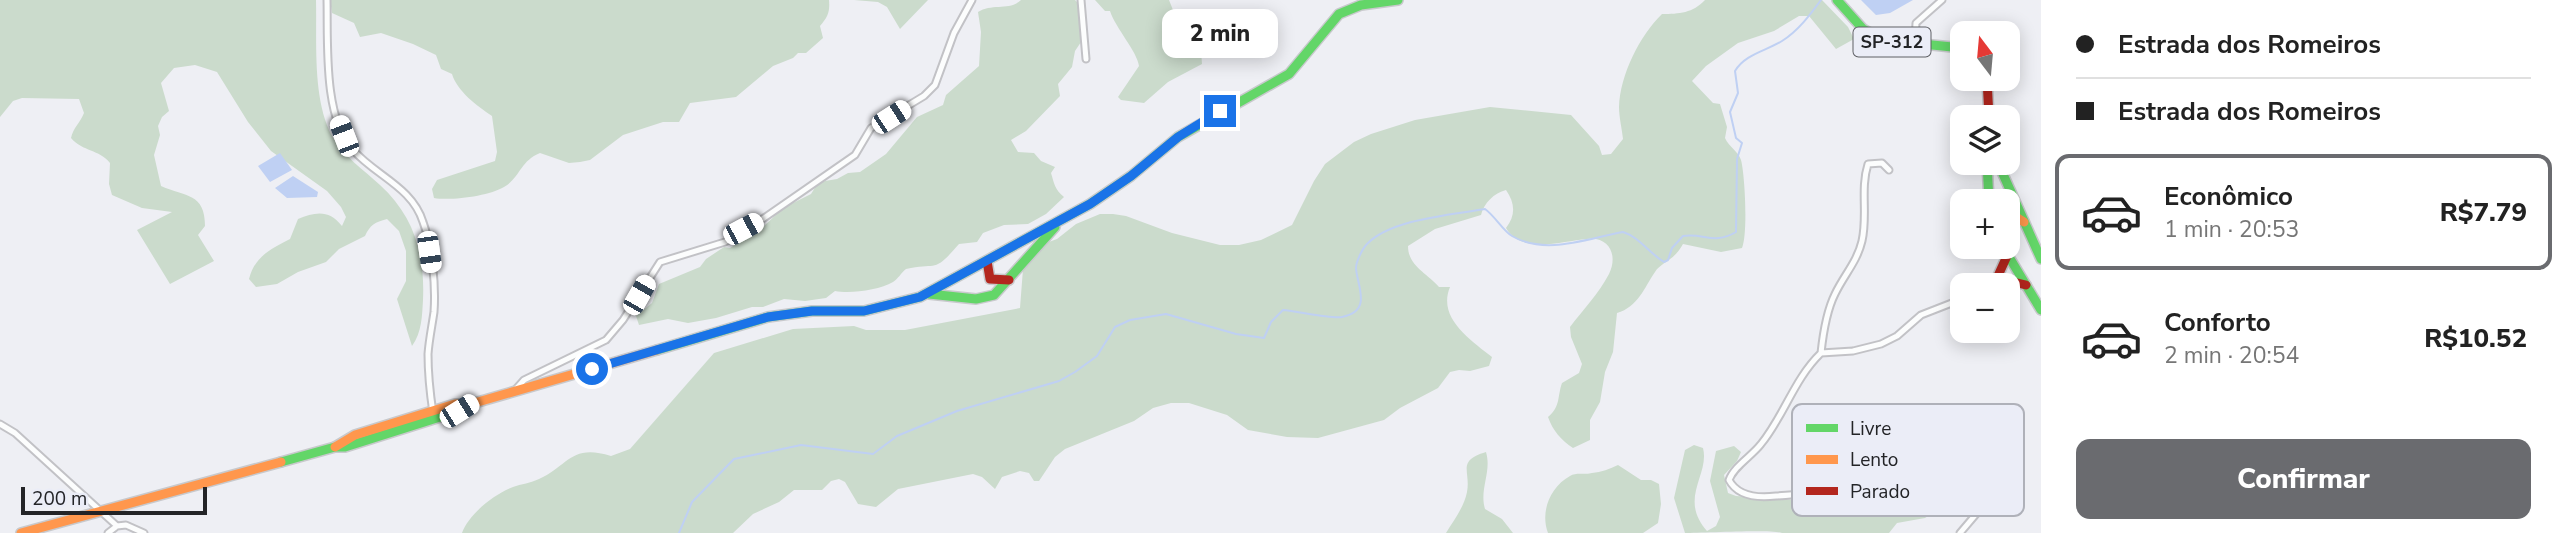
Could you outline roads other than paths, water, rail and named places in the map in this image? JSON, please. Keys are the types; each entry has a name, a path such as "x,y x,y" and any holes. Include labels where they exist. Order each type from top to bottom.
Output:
{"main road":[{"path":"21,533 335,447 355,435 433,415 455,404 471,404 768,317 812,311 864,311 903,303 927,294 1058,223 1114,189 1178,137 1289,74 1299,66 1325,29 1342,12 1362,4 1398,0"},
{"name":"SP-312","path":"1837,0 1860,27 1873,37 1893,42 1950,46"},
{"path":"2004,175 2041,259"},
{"path":"2020,220 2024,222"},
{"path":"927,294 985,297 994,295 1058,223"},
{"path":"2010,259 2038,301 2041,310"},
{"path":"987,261 990,279 1009,280"},
{"path":"2020,284 2025,285"}],"street":[{"path":"327,0 332,97 344,136 365,162 400,187 419,211 424,224 433,296 428,373 433,415"},
{"path":"513,391 524,380 606,340 623,320 660,262 714,247 764,218 855,155 871,128 924,96 935,86 942,75 954,33 972,0"},
{"path":"1081,0 1086,59"},
{"path":"1915,42 1916,23 1942,0"},
{"path":"1792,495 1755,496 1740,492 1730,484 1732,472 1766,438 1803,373 1821,353 1834,296 1856,260 1864,234 1864,175 1868,164 1882,163 1889,170"},
{"path":"1821,353 1853,351 1881,344 1897,336 1921,315 1950,304"},
{"path":"0,424 15,433 117,526"},
{"path":"1960,533 1975,516"},
{"path":"108,533 117,526 126,526 145,533"},
{"path":"126,526 131,533"}],"water":[{"path":"1861,0 1913,0 1890,13 1876,15"},
{"path":"280,153 292,170 270,182 258,166"},
{"path":"293,176 318,192 317,197 287,198 275,188"}],"waterway":[{"path":"679,533 692,502 734,459 801,445 873,454 897,436 957,411 1059,381 1097,356 1115,327 1130,320 1166,314 1236,334 1264,338 1271,322 1283,310 1337,317 1352,314 1360,304 1356,268 1363,249 1378,236 1406,224 1485,209 1509,234 1525,242 1539,245 1567,244 1623,232 1664,262 1683,236 1728,236 1736,232 1737,159 1742,143 1736,138 1730,112 1738,93 1735,71 1744,61 1782,41 1793,32 1821,0"}]}
